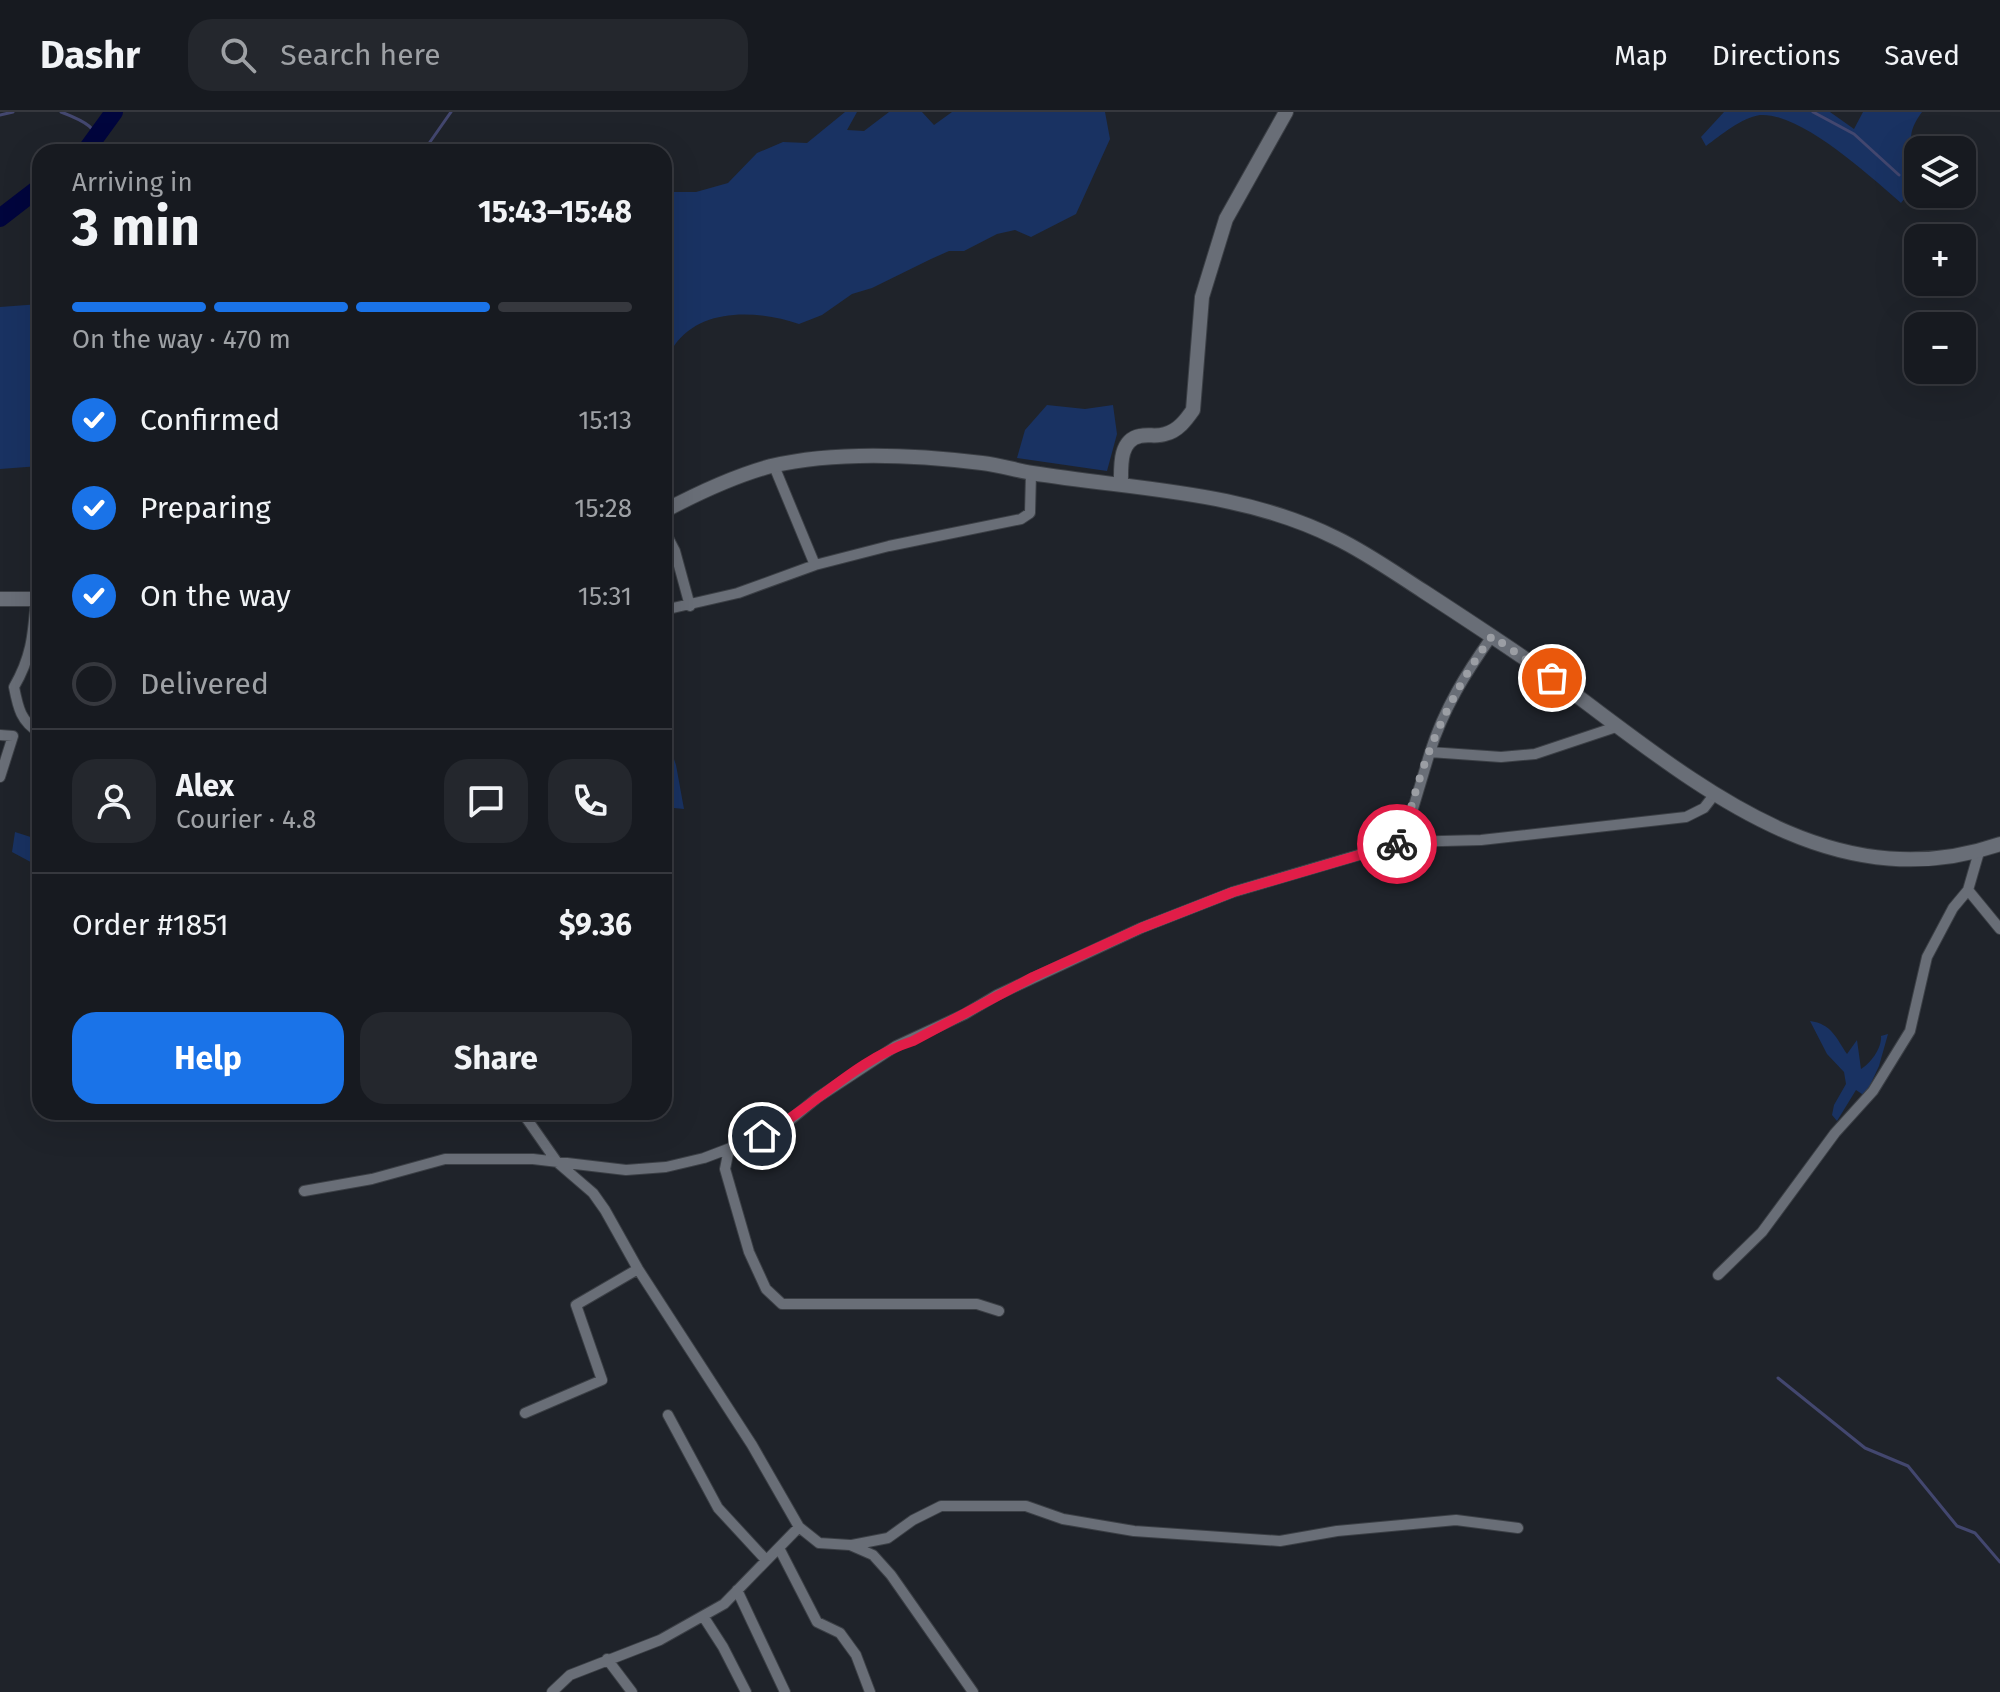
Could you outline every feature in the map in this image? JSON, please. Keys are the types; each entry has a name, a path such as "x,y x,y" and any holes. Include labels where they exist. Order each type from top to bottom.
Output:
{"main road":[{"path":"1121,484 1121,459 1130,441 1139,436 1170,433 1184,423 1193,410 1202,297 1221,234 1238,194 1271,144 1286,112"},
{"path":"672,507 722,482 774,466 850,456 982,463 1031,473 1207,495 1260,507 1337,538 1389,568 1492,636 1714,795 1764,824 1837,849 1923,860 1979,852 2000,844"},
{"path":"0,599 32,599"}],"street":[{"path":"774,466 815,565"},
{"path":"672,609 738,593 815,565 889,546 1021,519 1030,513 1031,473"},
{"path":"672,545 690,606"},
{"path":"1403,842 1440,719 1464,676 1492,636"},
{"path":"32,646 27,665 14,687 19,713 32,728"},
{"path":"1430,752 1501,757 1535,754 1616,727"},
{"path":"0,735 13,736 0,777"},
{"path":"304,1191 372,1179 445,1159 471,1157 626,1170 666,1167 762,1136 789,1121 817,1098 896,1046 913,1041 1033,977 1141,928 1233,892 1403,842 1481,840 1686,817 1704,808 1714,795"},
{"path":"1718,1275 1762,1232 1835,1133 1873,1091 1910,1031 1927,957 1953,908 1968,890 1979,852"},
{"path":"1968,890 2000,929"},
{"path":"528,1120 557,1162 593,1193 638,1269 752,1445 799,1527 819,1543 850,1545 888,1538 913,1520 941,1506 1026,1506 1063,1519 1134,1531 1280,1541 1337,1531 1456,1520 1518,1528"},
{"path":"729,1149 725,1169 749,1252 766,1289 782,1304 977,1304 999,1311"},
{"path":"525,1413 602,1380 576,1305 638,1269"},
{"path":"668,1415 718,1508 766,1560"},
{"path":"552,1692 570,1675 660,1640 724,1604 799,1527"},
{"path":"850,1545 873,1555 891,1575 973,1692"},
{"path":"779,1548 817,1622 840,1633 856,1655 870,1692"},
{"path":"737,1590 785,1692"},
{"path":"703,1616 746,1692"},
{"path":"607,1659 632,1692"}],"shaded area":[{"path":"845,112 857,112 847,130 864,131 889,112 922,112 934,125 952,112 1105,112 1110,139 1076,214 1031,237 1015,230 997,234 964,251 949,251 872,288 852,294 822,315 799,324 766,316 731,315 699,324 672,346 672,192 696,192 728,183 757,153 783,142 807,143"},
{"path":"1724,112 1830,112 1854,129 1863,112 1922,112 1911,136 1904,136 1904,199 1901,203 1835,148 1777,117 1760,115 1746,120 1706,146 1701,137"},
{"path":"32,305 32,467 0,469 0,307"},
{"path":"1047,405 1085,409 1113,405 1117,434 1107,471 1017,458 1025,430"},
{"path":"672,753 676,765 684,809 672,808"},
{"path":"15,832 32,837 32,863 12,852"},
{"path":"1810,1021 1824,1025 1847,1054 1857,1040 1861,1069 1875,1055 1881,1036 1888,1034 1879,1066 1865,1096 1856,1090 1837,1121 1832,1115 1846,1084 1844,1072 1827,1054"}],"waterway":[{"path":"0,115 13,112"},
{"path":"61,112 89,126 102,144"},
{"path":"91,144 114,112"},
{"path":"429,144 451,112"},
{"path":"1813,112 1854,134 1899,175"},
{"path":"0,218 32,193"},
{"path":"1778,1378 1865,1448 1908,1466 1957,1526 1975,1533 2000,1562"}],"way so far":[{"path":"1397,844 1403,842 1412,803 1440,719 1464,676 1492,636 1552,678"}],"route":[{"path":"762,1136 789,1121 817,1098 896,1046 913,1041 1033,977 1141,928 1233,892 1397,844"}]}
